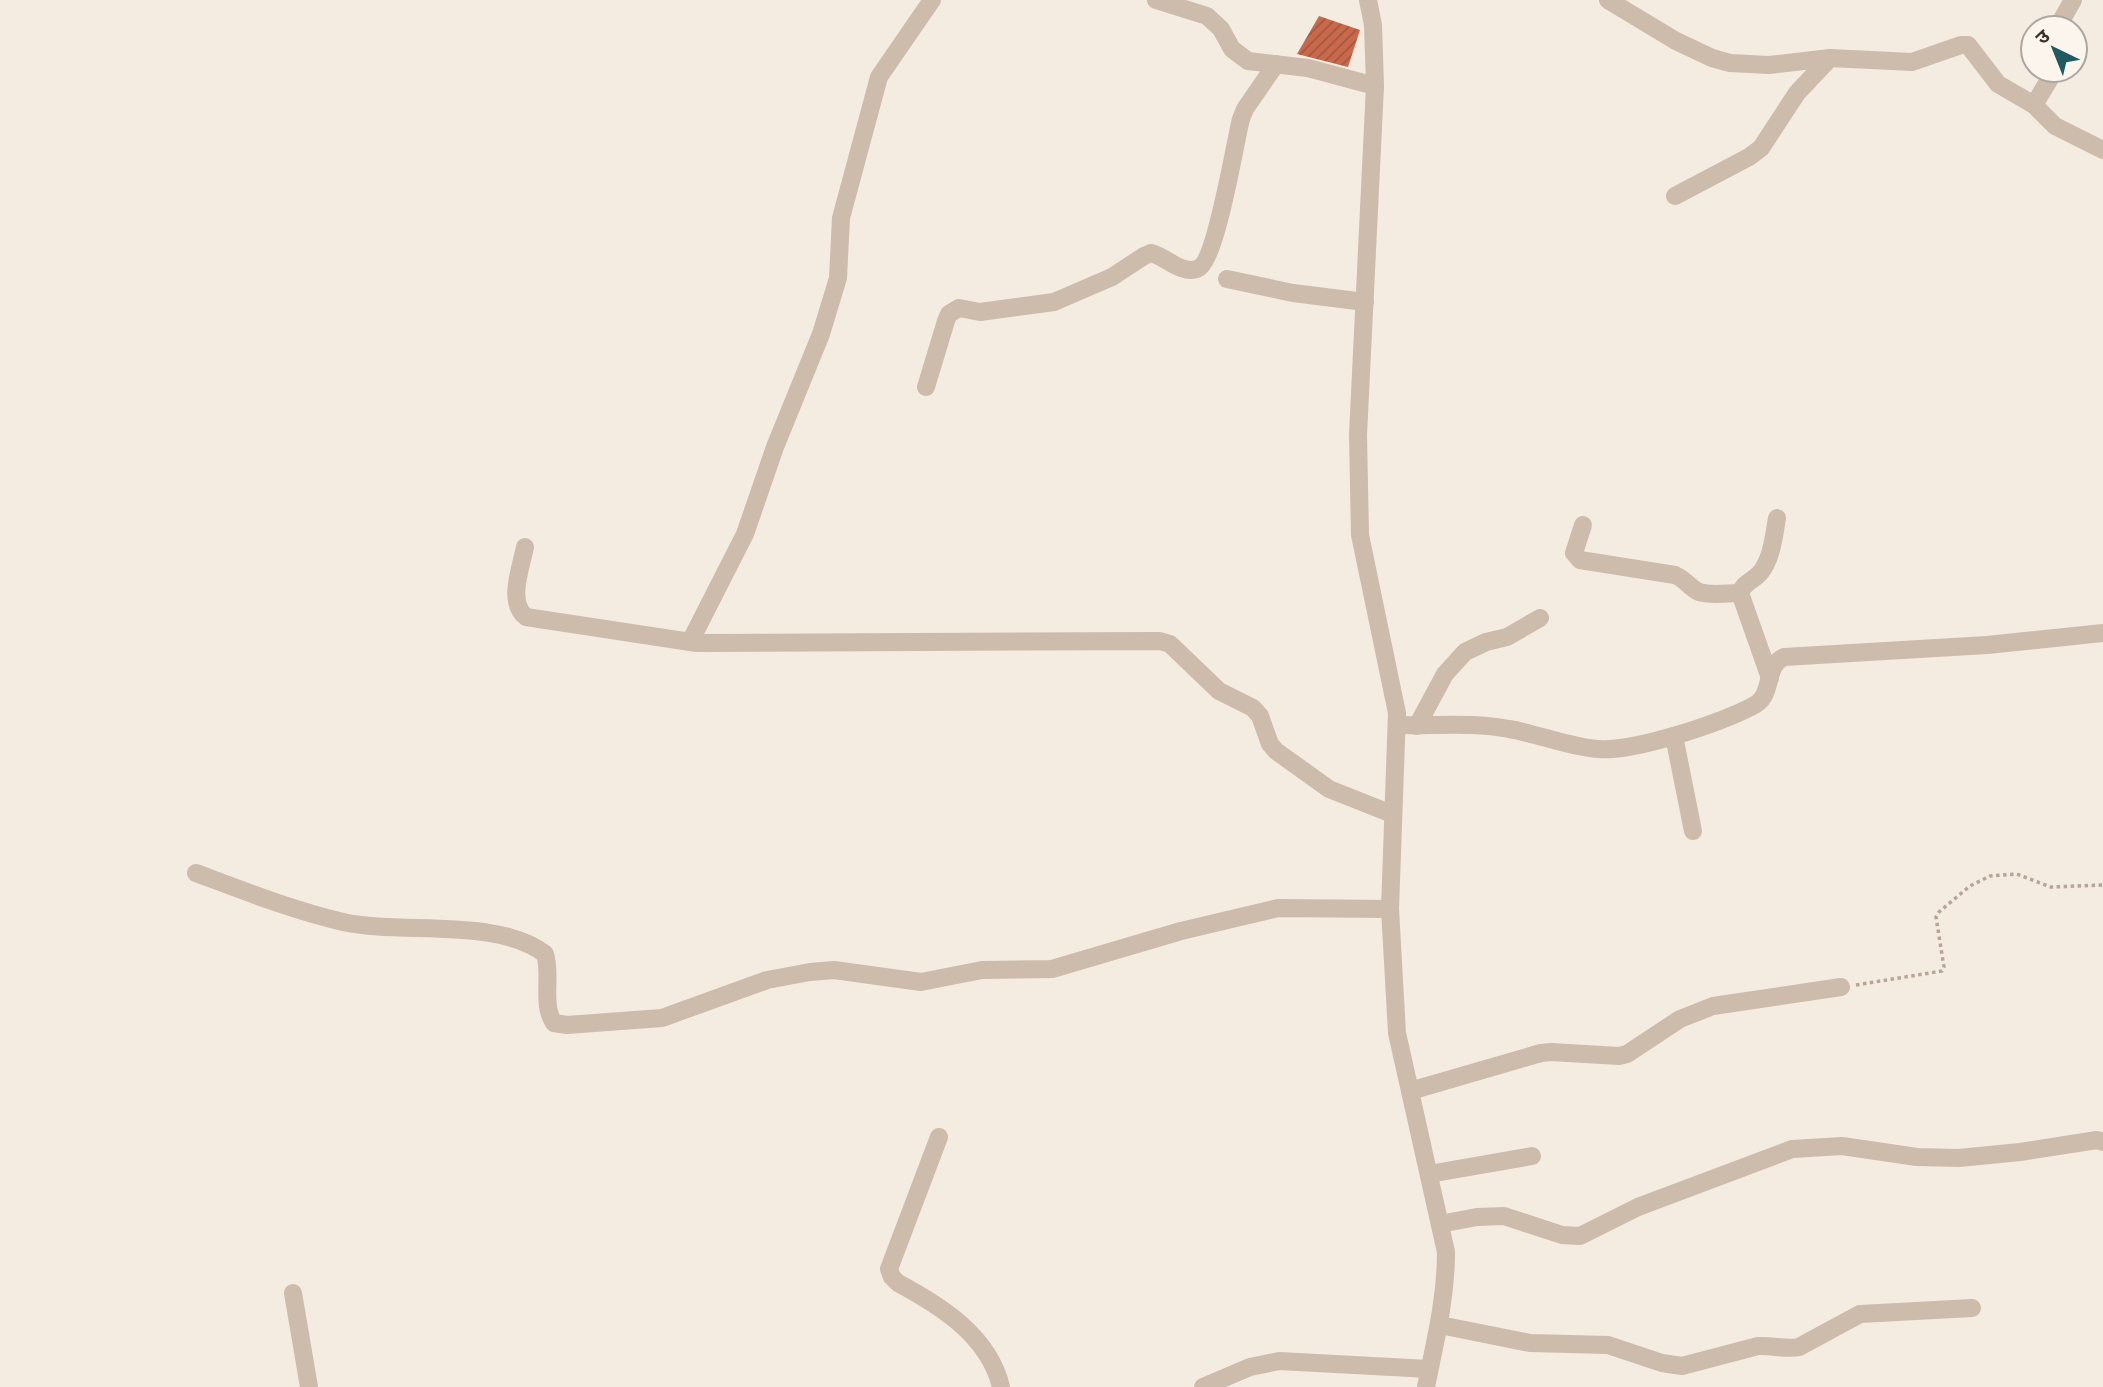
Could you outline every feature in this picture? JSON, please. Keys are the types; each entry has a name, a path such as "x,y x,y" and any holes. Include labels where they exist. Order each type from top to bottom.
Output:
{"street":[{"path":"690,642 745,534 775,447 821,334 838,278 841,218 879,78 932,0"},
{"path":"1156,0 1207,16 1221,29 1239,56 1248,61 1308,68 1375,86"},
{"path":"1368,0 1373,25 1375,86 1358,435 1360,536 1398,725 1392,814 1390,909 1397,1033 1446,1252 1446,1279 1440,1325 1426,1387"},
{"path":"1608,0 1676,41 1712,58 1730,63 1769,65 1830,58 1912,62 1968,45 1998,84 2034,105 2055,126 2103,150"},
{"path":"1675,197 1761,148 1797,93 1830,58"},
{"path":"926,387 946,321 949,314 959,308 980,312 1054,302 1112,276 1148,254 1185,269 1202,266 1212,247 1241,119 1276,64"},
{"path":"2034,105 2047,84"},
{"path":"1227,279 1293,293 1365,302"},
{"path":"1770,678 1740,593 1744,585 1761,572 1767,562 1777,518"},
{"path":"1583,525 1574,553 1580,560 1675,575 1704,593 1740,593"},
{"path":"525,547 516,599 520,612 526,617 690,642 1160,641 1170,644 1219,691 1254,708 1260,716 1270,744 1276,751 1329,789 1392,814"},
{"path":"1417,726 1445,674 1465,652 1486,642 1507,637 1540,618"},
{"path":"1398,725 1498,727 1599,750 1613,749 1674,736 1754,707 1767,693 1773,666 1784,657 1987,645 2103,633"},
{"path":"1674,736 1693,831"},
{"path":"196,873 270,901 344,922 385,928 459,930 518,938 545,954 549,964 549,1013 554,1023 567,1026 662,1018 766,980 810,972 834,970 921,982 982,970 1052,969 1181,931 1278,908 1390,909"},
{"path":"1410,1091 1551,1052 1619,1056 1637,1048 1680,1019 1713,1006 1841,987"},
{"path":"939,1137 889,1269 898,1283 947,1312 963,1325 984,1350 1001,1387"},
{"path":"1440,1224 1484,1216 1504,1216 1562,1235 1580,1236 1638,1207 1792,1149 1842,1146 1895,1155 1937,1158 1989,1156 2097,1140 2103,1142"},
{"path":"1429,1174 1532,1156"},
{"path":"293,1293 309,1387"},
{"path":"1440,1325 1530,1343 1616,1346 1662,1363 1682,1366 1758,1346 1791,1349 1799,1347 1860,1314 1972,1308"},
{"path":"1203,1387 1250,1367 1279,1361 1429,1369"}],"path":[{"path":"1841,987 1942,971 1944,967 1936,918 1939,912 1970,886 1990,876 2017,874 2051,887 2103,885"}],"building":[{"path":"1319,16 1360,30 1348,67 1297,54"}]}
